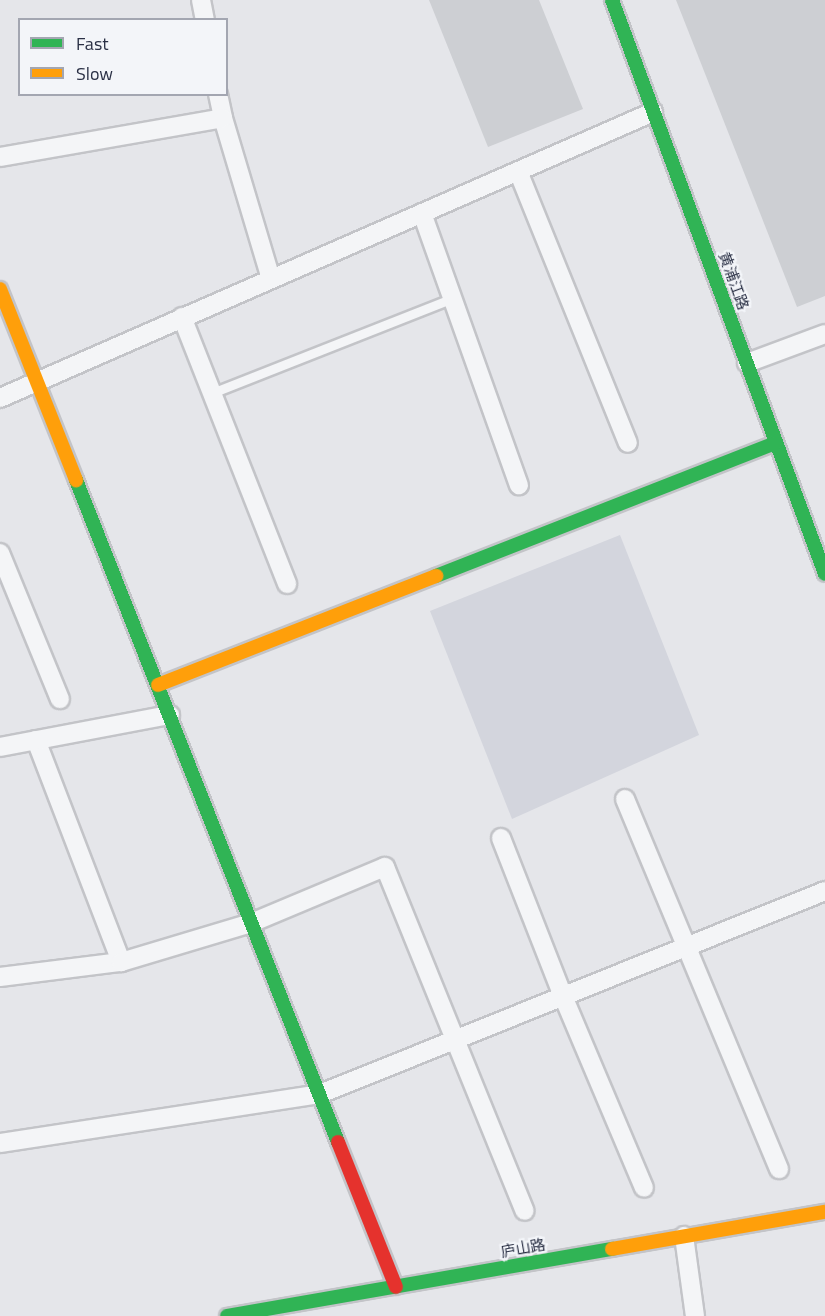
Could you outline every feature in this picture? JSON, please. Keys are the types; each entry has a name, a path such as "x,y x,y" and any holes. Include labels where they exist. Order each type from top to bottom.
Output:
{"street":[{"path":"201,0 205,18"},
{"name":"黄浦江路","path":"612,0 825,574"},
{"path":"218,96 271,279"},
{"path":"0,398 653,112"},
{"path":"0,157 223,118"},
{"path":"518,171 628,443"},
{"path":"422,213 519,484"},
{"path":"0,289 396,1287"},
{"path":"182,317 287,584"},
{"path":"747,363 825,333"},
{"path":"158,686 776,443"},
{"path":"0,553 60,699"},
{"path":"0,747 170,715"},
{"path":"36,740 121,962"},
{"path":"626,799 779,1168"},
{"path":"501,838 563,996 644,1188"},
{"path":"0,976 121,962 251,922 385,867 525,1211"},
{"path":"0,1143 320,1094 825,891"},
{"name":"庐山路","path":"227,1316 825,1212"},
{"path":"684,1236 695,1316"}],"lane":[{"path":"212,393 453,298"}],"shaded area":[{"path":"620,535 699,735 512,819 430,611"}],"building":[{"path":"429,0 539,0 583,109 488,147"},
{"path":"676,0 825,0 825,296 797,307"}],"traffic: fast":[{"path":"612,0 825,574"},
{"path":"436,576 776,443"},
{"path":"76,480 338,1142"},
{"path":"227,1316 612,1249"}],"traffic: slow":[{"path":"0,289 76,480"},
{"path":"158,685 436,576"},
{"path":"612,1249 825,1212"}],"traffic: jam":[{"path":"338,1142 396,1287"}]}
